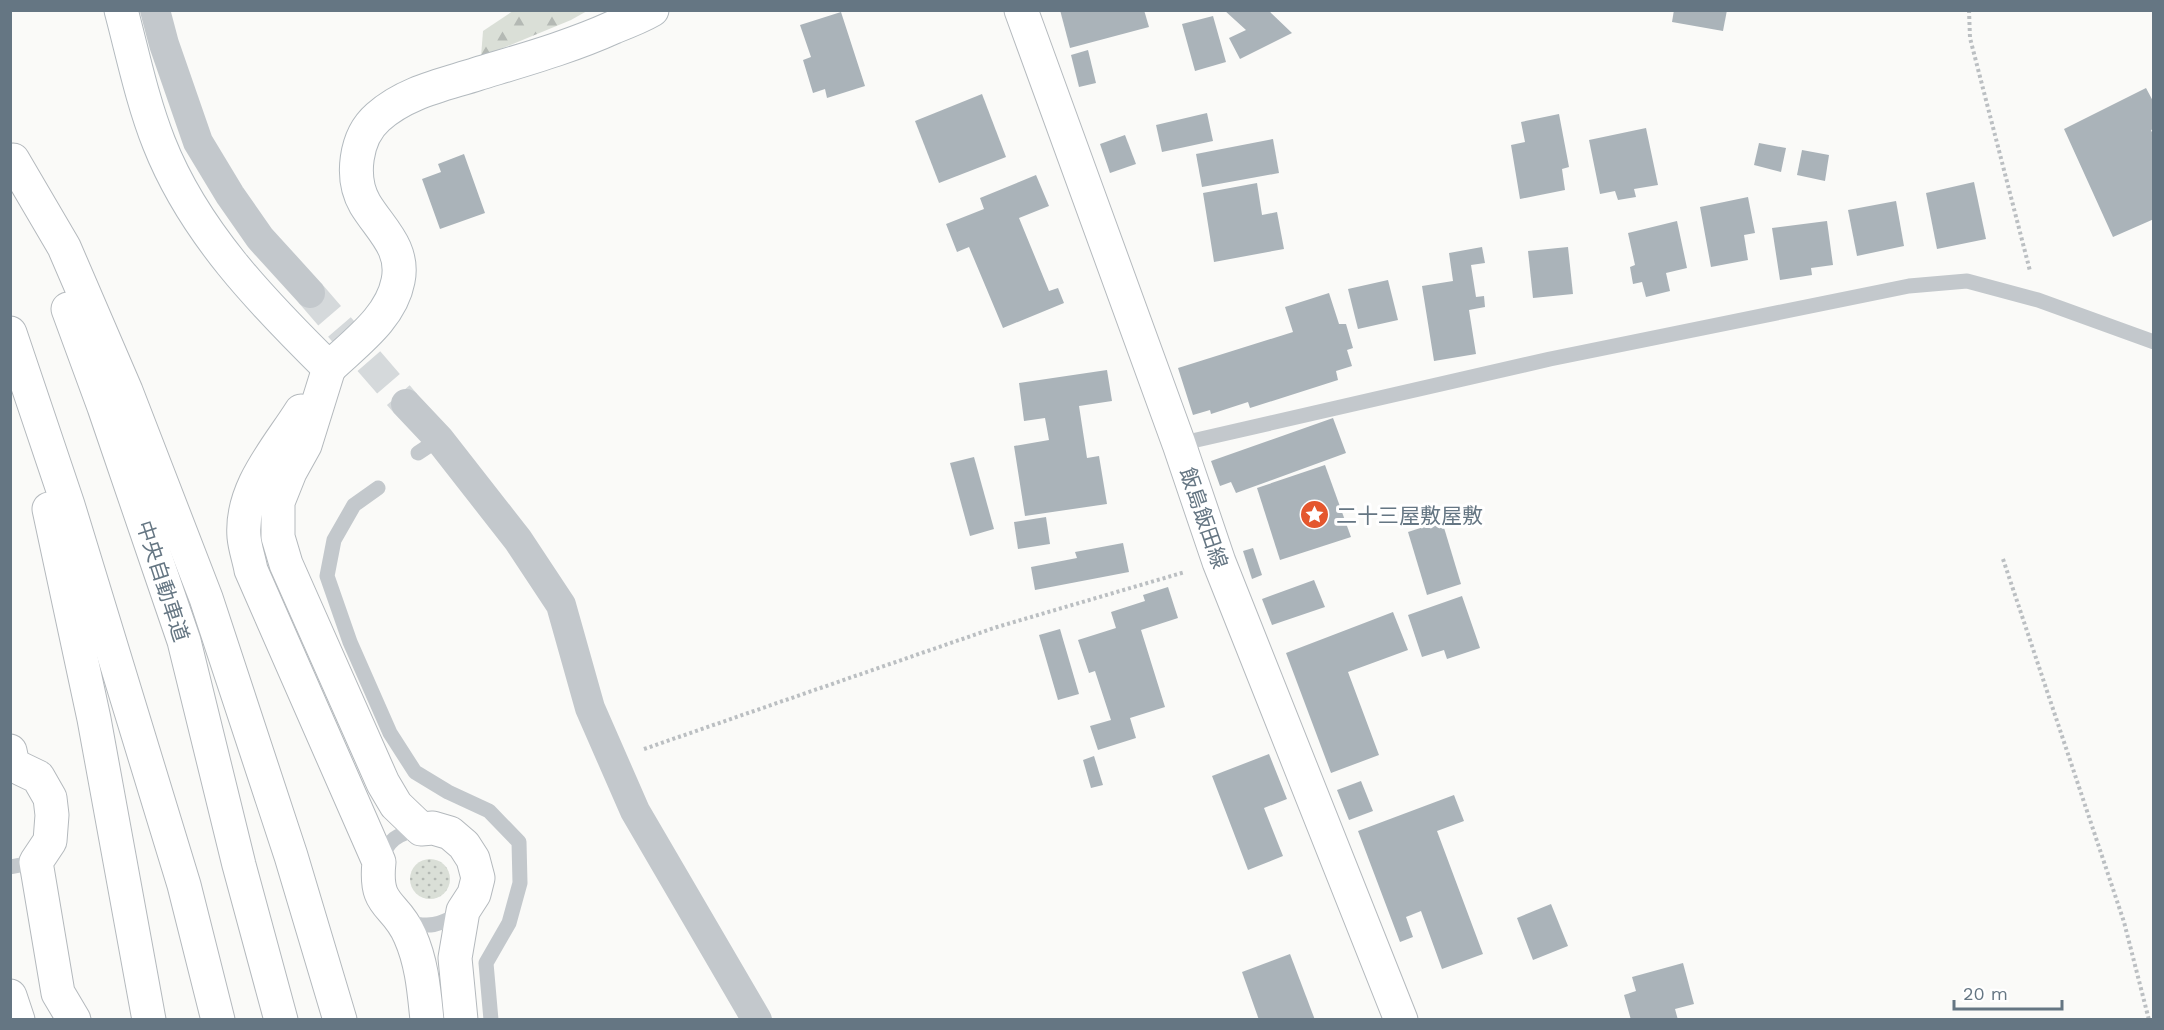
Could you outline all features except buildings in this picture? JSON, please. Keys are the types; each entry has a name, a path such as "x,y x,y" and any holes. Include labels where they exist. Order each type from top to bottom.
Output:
{"main road":[{"path":"121,10 159,144 185,195 205,228 250,287 329,368"},
{"path":"427,1020 423,982 417,956 402,920 383,901 377,877 379,861 251,570 244,536 248,500 266,465 329,368 370,329 389,305 399,280 398,252 364,203 357,178 357,157 364,136 376,118 397,102 424,90 552,51 602,33 652,10"},
{"name":"飯島飯田線","path":"1021,10 1179,444 1219,562 1401,1020"},
{"path":"12,157 64,247 126,391 206,598 291,855 340,1020"},
{"name":"中央自動車道","path":"12,157 104,407 184,641 239,865 281,1020"},
{"path":"10,333 68,505 184,885 218,1020"},
{"path":"10,364 54,531 94,719 149,1020"},
{"path":"329,368 305,445 290,472 278,502 278,537 285,564 383,783 396,805 421,829 433,828 450,833 464,845 473,859 478,878 474,894 463,911 455,958 461,1020"},
{"path":"11,760 38,777 50,798 52,815 50,841 23,864 58,993 74,1020"},
{"path":"10,996 18,1020"}],"street":[{"path":"155,10 164,44 198,142 230,195 260,238 309,293"},
{"path":"406,404 428,446 518,540 561,605 590,708 635,811 757,1020"}],"lane":[{"path":"1179,444 1550,359 1909,286 1966,281 2038,300 2154,342"},
{"path":"378,488 354,504 334,540 327,576 350,642 390,733 416,772 448,792 489,811 519,842 519,883 509,923 486,963 491,1020"},
{"path":"379,861 386,846 393,838 404,832 421,829"},
{"path":"402,920 418,925 435,926 463,911"}],"path":[{"path":"1969,10 1970,38 2038,300"},
{"path":"2003,559 2124,922 2149,1020"},
{"path":"613,760 997,627 1219,562"}],"green space":[{"path":"513,11 587,11 571,20 481,57 483,31"},
{"path":"430,859 444,865 450,879 444,893 430,899 416,893 410,879 416,865"}],"tunnel":[{"path":"310,293 406,404"}],"place":[{"name":"二十三屋敷屋敷","path":"1315,515"}]}
